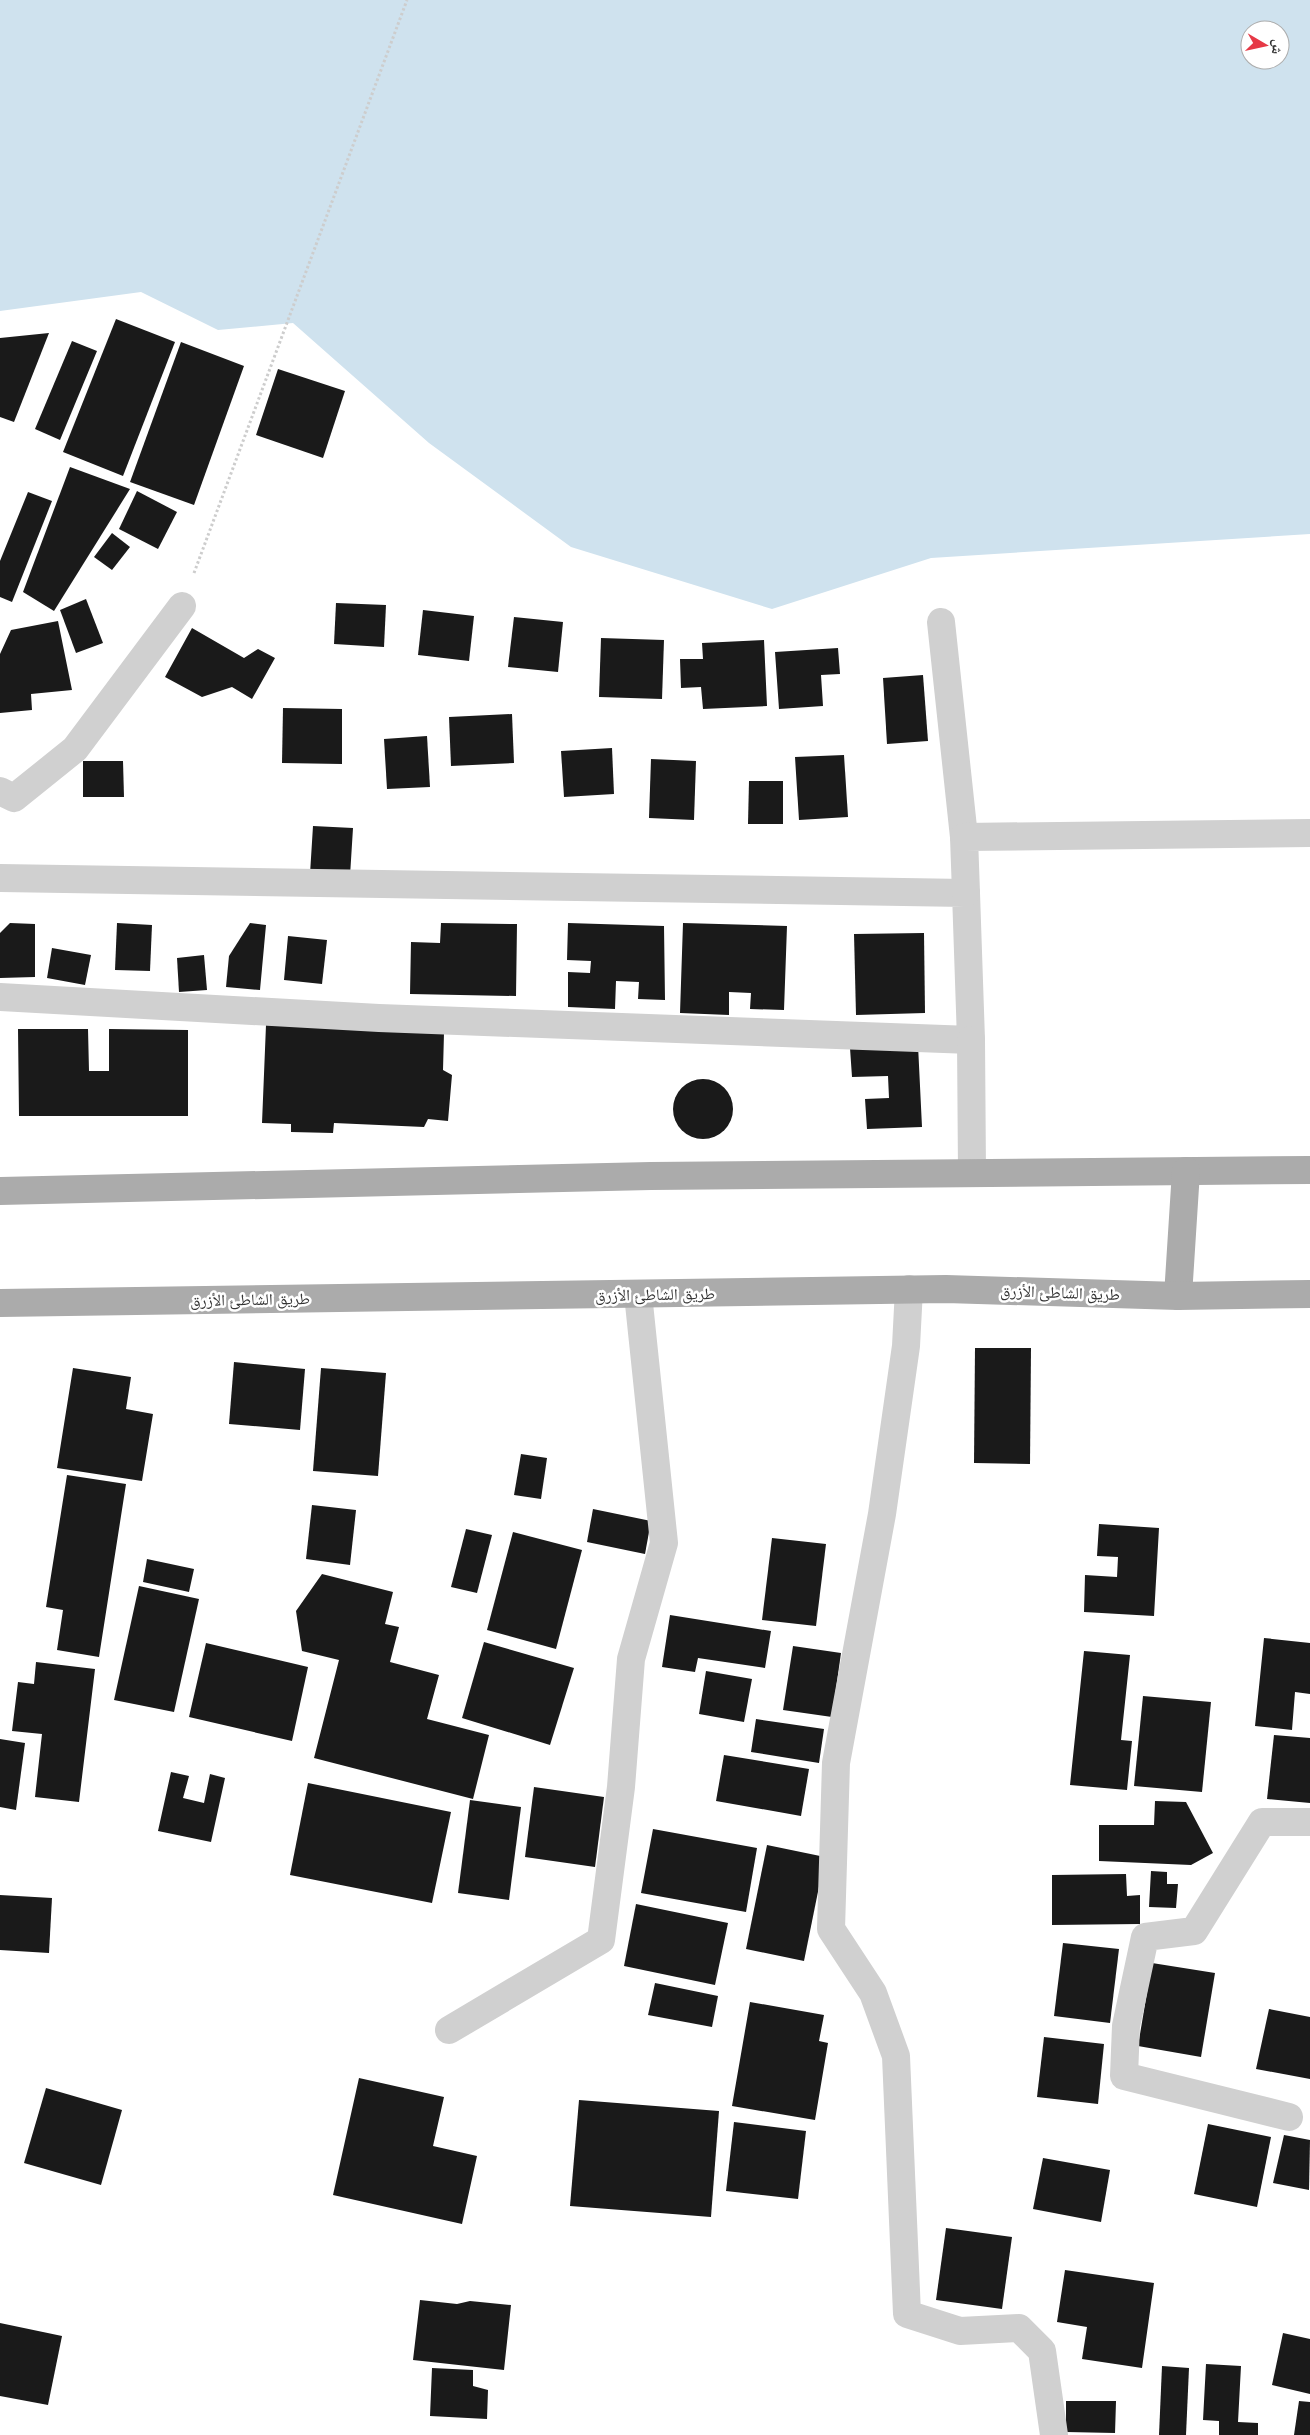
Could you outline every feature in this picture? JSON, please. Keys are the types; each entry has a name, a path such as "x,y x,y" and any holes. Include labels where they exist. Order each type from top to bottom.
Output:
{"main road":[{"path":"0,1191 641,1176 1310,1170"},
{"path":"1178,1296 1186,1171"},
{"name":"طريق الشاطئ الأزرق","path":"0,1303 909,1289 1178,1296 1310,1294"}],"street":[{"path":"5,801 74,749 182,606"},
{"path":"941,622 964,837 971,1040 972,1173"},
{"path":"964,837 1310,833"},
{"path":"0,878 966,893"},
{"path":"0,997 379,1018 971,1040"},
{"path":"909,1289 906,1346 882,1514 836,1762 831,1929 873,1993 896,2056 907,2314 960,2331 1019,2328 1042,2351 1054,2435"},
{"path":"449,2030 601,1940 621,1787 631,1659 664,1543 638,1294"},
{"path":"1289,2117 1124,2076 1126,2026 1145,1937 1194,1931 1262,1822 1310,1822"}],"path":[{"path":"182,606 407,0"}],"water":[{"path":"0,0 1310,0 1310,534 931,558 772,609 571,547 429,443 293,323 218,330 141,292 0,311"}],"building":[{"path":"116,319 175,342 123,476 63,452"},
{"path":"49,333 14,422 0,417 0,338"},
{"path":"72,341 97,351 60,440 35,429"},
{"path":"181,342 244,366 194,505 130,482"},
{"path":"278,369 345,391 323,458 256,435"},
{"path":"70,467 130,489 54,611 23,592"},
{"path":"137,491 177,512 158,549 119,529"},
{"path":"28,492 52,501 12,602 0,597 0,561"},
{"path":"112,533 130,547 112,570 94,557"},
{"path":"86,599 103,643 76,653 60,610"},
{"path":"336,603 386,605 384,647 334,644"},
{"path":"423,610 474,616 469,661 418,655"},
{"path":"514,617 563,622 558,672 508,667"},
{"path":"58,621 72,690 31,694 32,710 0,713 0,654 11,630"},
{"path":"192,628 244,658 258,649 275,658 252,699 232,687 202,697 165,677"},
{"path":"601,638 664,640 662,699 599,697"},
{"path":"764,640 767,706 703,709 701,687 681,688 680,659 703,659 702,643"},
{"path":"838,648 840,674 821,675 823,706 779,709 775,652"},
{"path":"923,675 928,741 887,744 883,678"},
{"path":"283,708 342,709 342,764 282,763"},
{"path":"512,714 514,763 451,766 449,717"},
{"path":"427,736 430,787 387,789 384,739"},
{"path":"612,748 614,794 564,797 561,751"},
{"path":"844,755 848,817 799,820 795,757"},
{"path":"651,759 696,761 694,820 649,818"},
{"path":"83,761 123,761 124,797 83,797"},
{"path":"749,781 783,781 783,824 748,824"},
{"path":"313,826 353,828 350,876 310,874"},
{"path":"10,923 35,924 35,977 0,978 0,933"},
{"path":"117,923 152,925 150,971 115,970"},
{"path":"250,923 266,925 260,990 226,987 229,956"},
{"path":"441,923 517,924 516,996 410,994 411,942 440,943"},
{"path":"568,923 664,926 665,1000 638,999 639,982 616,981 615,1009 568,1007 568,972 590,973 591,961 567,960"},
{"path":"683,923 787,926 784,1010 750,1009 751,993 729,992 729,1015 680,1013"},
{"path":"924,933 925,1013 856,1015 854,934"},
{"path":"288,936 327,940 322,984 284,980"},
{"path":"52,948 91,955 85,985 47,978"},
{"path":"204,955 207,990 179,992 177,958"},
{"path":"266,1025 444,1033 443,1070 452,1075 448,1121 428,1119 424,1127 334,1123 333,1133 291,1132 291,1124 262,1123"},
{"path":"18,1029 88,1029 89,1071 109,1071 109,1029 188,1030 188,1116 19,1116"},
{"path":"918,1045 922,1127 867,1129 865,1099 889,1098 888,1076 852,1077 850,1048"},
{"path":"703,1079 719,1084 724,1088 728,1093 733,1109 728,1125 724,1130 719,1134 703,1139 687,1134 682,1130 678,1125 673,1109 678,1093 682,1088 687,1084"},
{"path":"975,1348 1031,1348 1030,1464 974,1463"},
{"path":"234,1362 305,1369 300,1430 229,1424"},
{"path":"73,1368 131,1377 126,1409 153,1414 142,1481 57,1468"},
{"path":"321,1368 386,1373 378,1476 313,1471"},
{"path":"521,1454 547,1458 541,1499 514,1495"},
{"path":"67,1475 126,1484 99,1657 57,1650 63,1610 46,1607"},
{"path":"312,1505 356,1510 350,1565 306,1559"},
{"path":"593,1509 651,1521 645,1554 587,1542"},
{"path":"1099,1524 1159,1528 1154,1616 1084,1612 1085,1575 1117,1577 1118,1557 1097,1556"},
{"path":"466,1529 492,1535 477,1593 451,1587"},
{"path":"513,1532 582,1550 556,1649 487,1630"},
{"path":"772,1538 826,1544 816,1626 762,1620"},
{"path":"147,1559 194,1569 189,1592 143,1582"},
{"path":"322,1574 393,1592 385,1624 399,1627 390,1662 439,1675 427,1719 489,1735 473,1799 314,1758 339,1660 302,1651 296,1611"},
{"path":"139,1586 199,1599 174,1712 114,1700"},
{"path":"670,1615 771,1631 765,1668 698,1658 695,1672 662,1667"},
{"path":"1264,1638 1310,1643 1310,1694 1295,1692 1292,1730 1255,1726"},
{"path":"484,1642 574,1668 550,1745 462,1718"},
{"path":"206,1643 308,1667 292,1741 189,1717"},
{"path":"793,1646 841,1653 832,1717 783,1710"},
{"path":"1084,1651 1130,1655 1121,1740 1132,1741 1127,1790 1070,1785"},
{"path":"36,1662 95,1669 79,1802 35,1797 42,1734 12,1731 18,1682 34,1684"},
{"path":"706,1671 752,1679 744,1722 699,1714"},
{"path":"1143,1696 1211,1702 1202,1792 1134,1786"},
{"path":"756,1719 824,1729 819,1763 751,1752"},
{"path":"1274,1735 1310,1738 1310,1803 1267,1799"},
{"path":"0,1739 25,1743 16,1810 0,1807"},
{"path":"724,1755 809,1769 801,1816 716,1801"},
{"path":"171,1772 189,1776 183,1798 204,1803 210,1774 225,1778 211,1842 158,1831"},
{"path":"308,1783 451,1812 432,1903 290,1875"},
{"path":"534,1787 604,1797 595,1867 525,1857"},
{"path":"470,1800 521,1807 509,1900 458,1893"},
{"path":"1155,1801 1186,1802 1213,1853 1191,1865 1099,1861 1099,1825 1154,1825"},
{"path":"653,1829 757,1848 746,1912 641,1893"},
{"path":"767,1845 825,1857 804,1961 746,1949"},
{"path":"1151,1871 1167,1872 1167,1884 1178,1884 1176,1908 1149,1907"},
{"path":"1126,1874 1127,1896 1140,1895 1140,1924 1052,1925 1052,1875"},
{"path":"0,1895 52,1898 49,1953 0,1950"},
{"path":"636,1904 728,1923 715,1985 624,1966"},
{"path":"1063,1943 1119,1949 1110,2023 1054,2016"},
{"path":"1152,1963 1215,1973 1201,2057 1138,2046"},
{"path":"655,1983 718,1996 712,2027 648,2015"},
{"path":"750,2002 824,2015 819,2041 828,2043 815,2120 732,2106"},
{"path":"1269,2009 1310,2017 1310,2079 1256,2069"},
{"path":"1044,2037 1104,2044 1098,2104 1037,2097"},
{"path":"359,2078 444,2097 433,2146 477,2156 462,2224 333,2195"},
{"path":"46,2088 122,2110 101,2185 24,2163"},
{"path":"579,2100 719,2111 711,2217 570,2206"},
{"path":"734,2122 806,2131 798,2199 726,2191"},
{"path":"1208,2124 1271,2137 1257,2207 1194,2194"},
{"path":"1284,2135 1310,2140 1309,2190 1273,2183"},
{"path":"1043,2158 1110,2170 1101,2222 1033,2209"},
{"path":"946,2228 1012,2237 1002,2309 936,2300"},
{"path":"1065,2270 1154,2283 1142,2368 1082,2359 1087,2327 1057,2322"},
{"path":"420,2300 457,2304 470,2301 511,2305 504,2370 413,2360"},
{"path":"0,2323 62,2336 48,2405 0,2396"},
{"path":"1283,2333 1310,2339 1310,2394 1272,2385"},
{"path":"1206,2364 1241,2366 1238,2422 1258,2423 1258,2435 1219,2435 1219,2421 1203,2420"},
{"path":"1162,2366 1189,2368 1186,2435 1159,2435"},
{"path":"432,2368 473,2370 473,2386 488,2390 487,2419 430,2416"},
{"path":"1066,2401 1116,2401 1115,2433 1066,2432"},
{"path":"1299,2401 1310,2402 1310,2435 1294,2435"}]}
